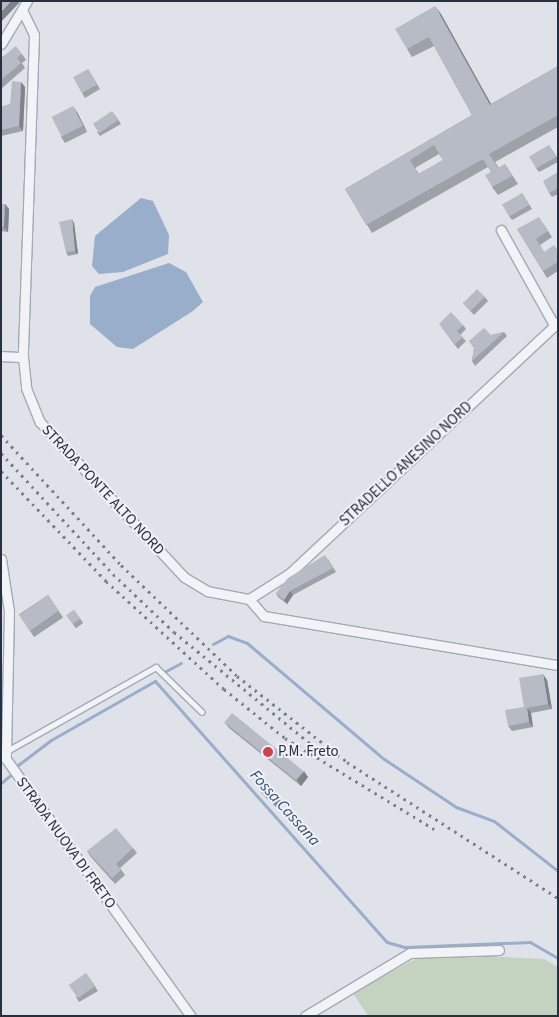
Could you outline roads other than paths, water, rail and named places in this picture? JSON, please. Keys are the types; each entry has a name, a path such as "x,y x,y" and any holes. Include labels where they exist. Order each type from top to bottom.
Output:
{"street":[{"path":"1,44 23,12 27,1"},
{"name":"STRADA PONTE ALTO NORD","path":"23,12 34,35 24,357 26,388 40,422 184,577 207,591 249,599"},
{"path":"501,230 556,323"},
{"name":"STRADELLO ANESINO NORD","path":"249,599 290,573 556,323"},
{"path":"1,356 24,357"},
{"path":"1,559 9,611 4,758"},
{"path":"249,599 264,616 558,665"},
{"name":"STRADA NUOVA DI FRETO","path":"4,758 191,1016"},
{"path":"305,1016 410,953 499,950"}],"lane":[{"path":"4,758 156,667 202,712"}],"water":[{"path":"141,198 153,201 169,235 168,254 123,272 99,274 92,266 95,236"},
{"path":"169,263 186,272 203,302 193,311 133,349 117,347 90,324 90,296 95,287"}],"waterway":[{"path":"213,644 228,636 247,643 384,759 456,807 494,821 558,871"},
{"path":"166,671 181,663"},
{"name":"Fossa Cassana","path":"18,765 51,740 155,681 387,942 405,947 530,942 558,958"},
{"name":"Fossa Cassana","path":"1,783 13,773"}],"railway":[{"path":"1,435 121,565 237,676 347,762 558,898"},
{"path":"1,453 113,574 174,632 318,750"},
{"path":"1,471 106,581 224,689 285,738 436,830"}],"place":[{"name":"P.M. Freto","path":"268,752"}]}
